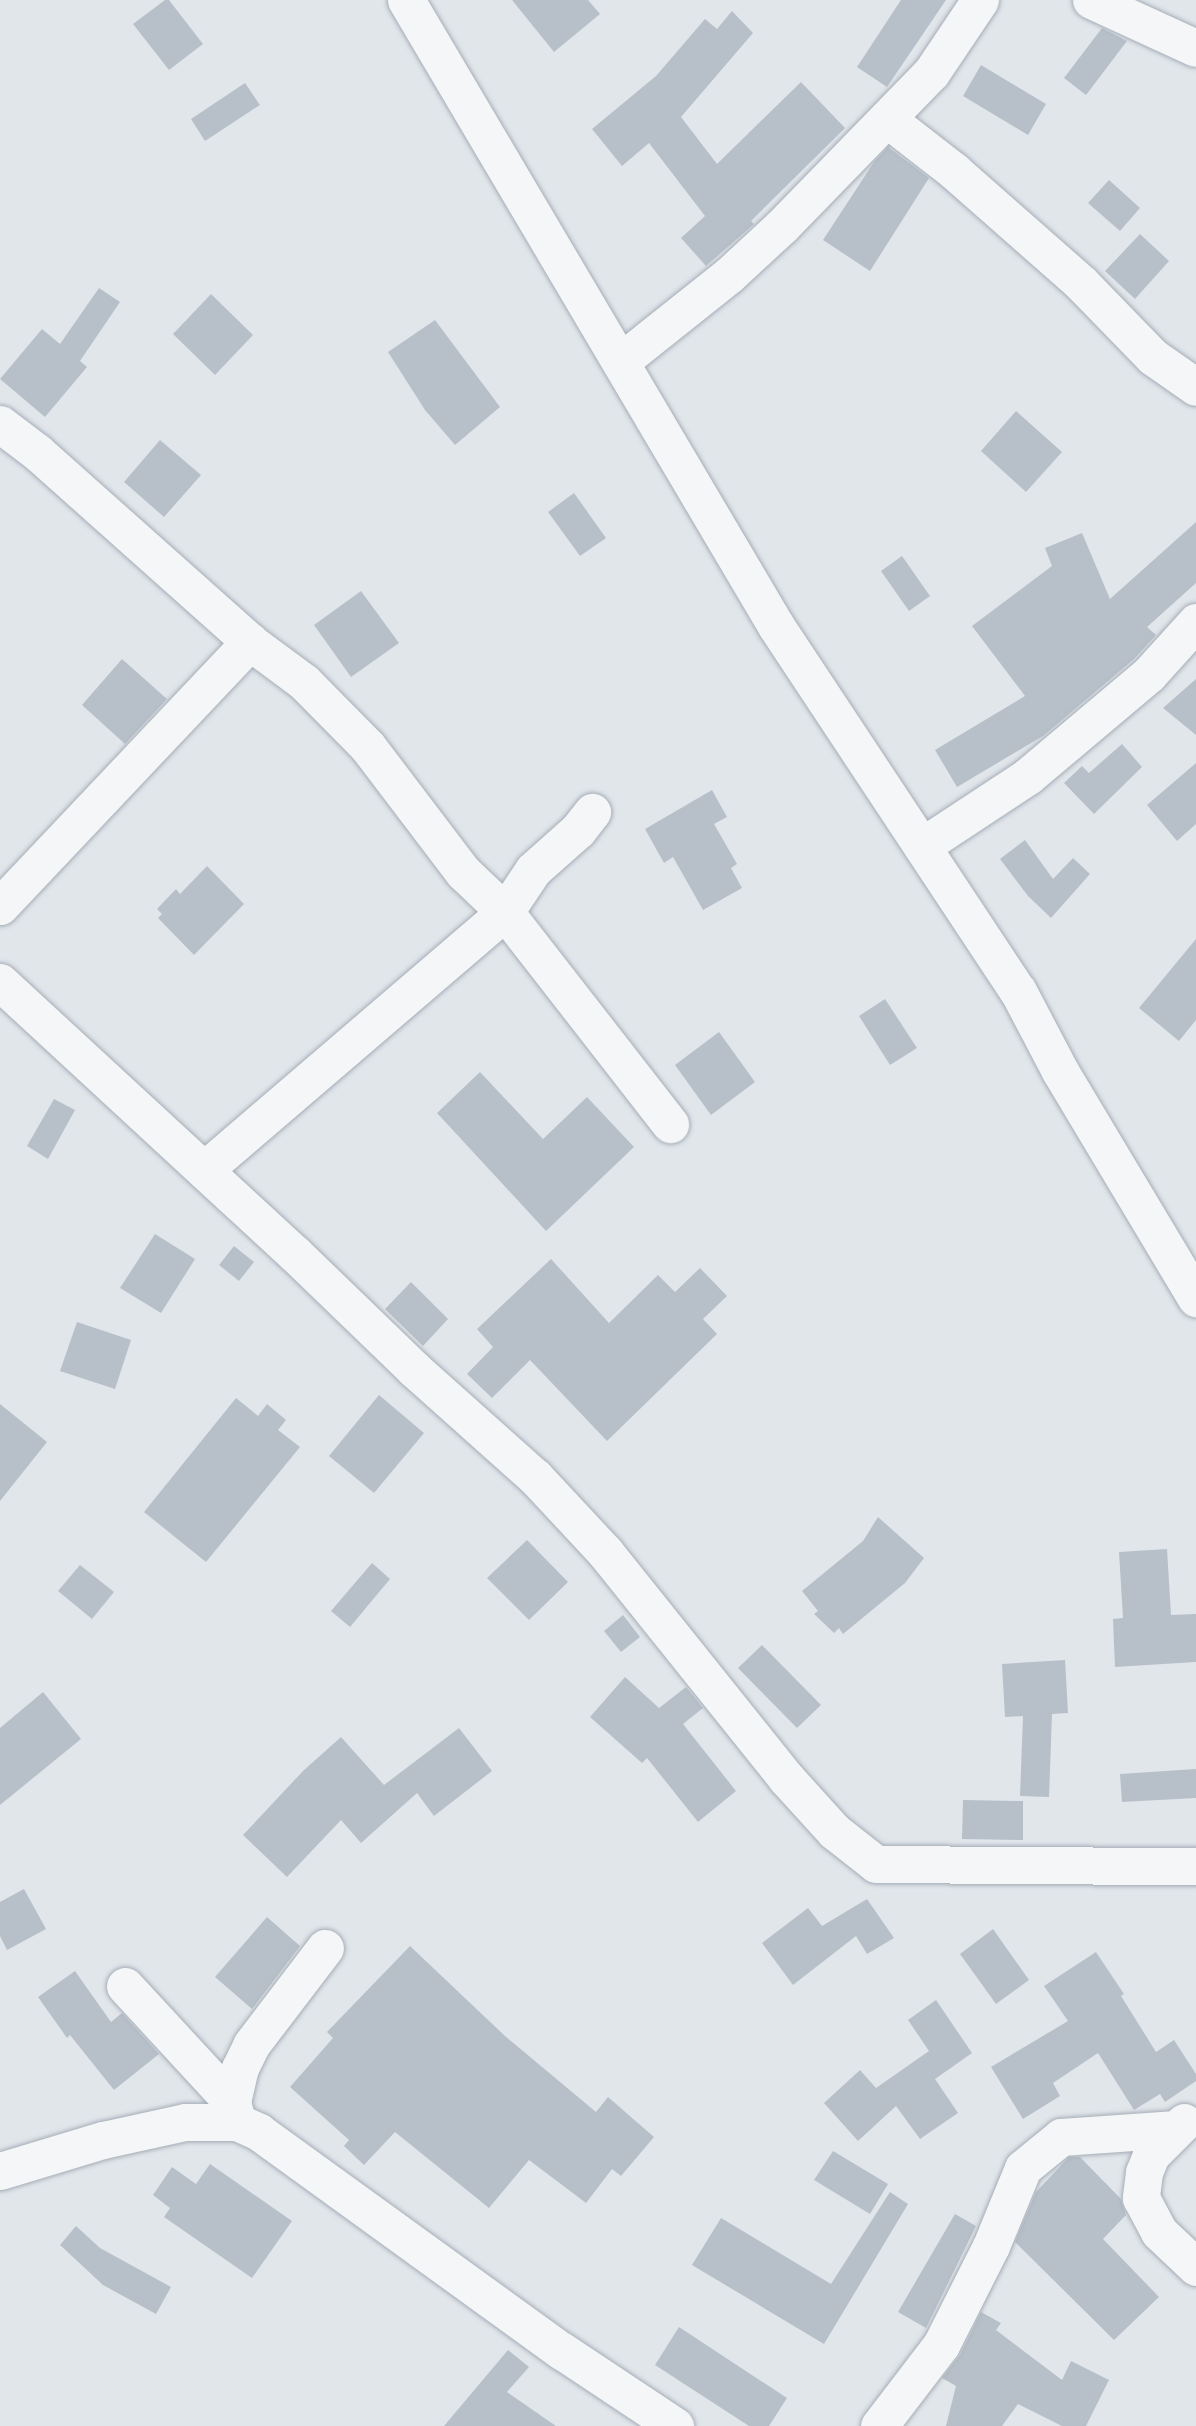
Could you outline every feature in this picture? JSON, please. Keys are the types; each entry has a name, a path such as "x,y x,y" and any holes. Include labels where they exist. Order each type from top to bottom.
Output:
{"street":[{"path":"406,0 776,626 1018,991 1060,1071 1196,1298"},
{"path":"621,361 729,275 887,119 931,73 980,0"},
{"path":"1091,0 1196,48"},
{"path":"887,119 954,171 1081,284 1153,358 1196,387"},
{"path":"0,424 37,452 250,642 304,682 368,747 463,872 505,912 670,1124"},
{"path":"922,846 1028,776 1149,674 1196,622"},
{"path":"0,906 250,642"},
{"path":"204,1170 505,912 533,870 578,830 592,812"},
{"path":"0,982 414,1369 535,1477 605,1552 786,1778 834,1831 876,1864 1196,1866"},
{"path":"234,2112 240,2068 251,2045 325,1948"},
{"path":"125,1986 234,2112 551,2343 675,2426"},
{"path":"0,2171 103,2140 234,2112"},
{"path":"1186,2121 1151,2155 1144,2172 1141,2198 1159,2232 1196,2267"},
{"path":"879,2426 941,2344 992,2246 1023,2168 1061,2137 1186,2121"}],"building":[{"path":"165,0 169,0 203,44 169,70 133,24"},
{"path":"512,0 588,0 600,14 554,52"},
{"path":"901,0 946,0 887,87 857,67"},
{"path":"732,11 753,33 681,117 717,164 801,82 845,128 751,221 754,224 706,266 681,238 705,216 649,143 622,166 592,129 656,76 705,19 717,29"},
{"path":"1102,28 1127,41 1086,95 1064,78"},
{"path":"981,65 1046,104 1028,135 963,96"},
{"path":"245,83 260,105 205,141 191,119"},
{"path":"888,147 929,178 870,271 823,240 874,162"},
{"path":"1109,180 1140,208 1120,231 1088,203"},
{"path":"1140,234 1169,261 1135,299 1105,271"},
{"path":"99,288 120,302 80,361 87,367 45,417 0,379 42,329 60,344"},
{"path":"211,294 253,335 215,375 173,334"},
{"path":"435,320 500,407 455,445 425,410 388,352"},
{"path":"1016,411 1062,452 1026,492 981,451"},
{"path":"160,440 201,475 164,517 124,482"},
{"path":"574,493 606,538 580,556 548,512"},
{"path":"1196,522 1196,583 1147,627 1156,635 1134,659 1043,736 957,787 935,750 1025,696 972,626 1052,566 1045,548 1082,533 1110,599"},
{"path":"902,556 930,596 909,611 881,571"},
{"path":"361,591 399,643 351,677 314,625"},
{"path":"122,659 167,699 125,744 82,705"},
{"path":"1196,679 1196,735 1163,708"},
{"path":"1122,744 1142,767 1094,814 1064,783 1082,766 1089,773"},
{"path":"1196,763 1196,824 1177,841 1147,805"},
{"path":"712,790 727,817 714,824 737,864 731,868 742,888 703,910 673,857 664,863 645,829"},
{"path":"1025,840 1053,879 1073,858 1090,874 1051,918 1028,896 1000,859"},
{"path":"207,866 244,904 194,955 158,918 162,914 157,909 176,889 180,894"},
{"path":"1196,939 1196,1020 1179,1041 1139,1008"},
{"path":"885,999 917,1048 890,1065 859,1016"},
{"path":"719,1032 755,1082 711,1115 675,1065"},
{"path":"480,1072 543,1139 587,1097 634,1147 546,1231 437,1113"},
{"path":"54,1099 75,1110 48,1159 27,1146"},
{"path":"155,1234 195,1259 161,1313 120,1288"},
{"path":"234,1246 254,1262 239,1281 219,1265"},
{"path":"551,1259 609,1323 658,1275 675,1292 700,1268 727,1296 703,1319 717,1334 607,1441 530,1360 492,1398 467,1374 493,1347 477,1329"},
{"path":"411,1282 448,1319 423,1346 385,1309"},
{"path":"77,1322 131,1340 115,1389 60,1371"},
{"path":"379,1395 424,1433 374,1493 329,1456"},
{"path":"236,1398 258,1416 267,1404 286,1420 278,1430 300,1447 206,1562 144,1512"},
{"path":"0,1404 47,1442 0,1501"},
{"path":"878,1517 924,1558 905,1583 843,1634 839,1628 834,1633 814,1614 818,1611 802,1591 863,1541"},
{"path":"527,1540 568,1582 529,1620 487,1578"},
{"path":"1167,1549 1171,1615 1196,1614 1196,1662 1115,1667 1113,1619 1123,1618 1119,1552"},
{"path":"372,1563 390,1579 350,1627 331,1611"},
{"path":"80,1565 114,1592 92,1619 58,1591"},
{"path":"623,1615 640,1637 621,1652 604,1631"},
{"path":"762,1645 821,1705 797,1728 738,1668"},
{"path":"1065,1660 1068,1713 1052,1714 1049,1797 1020,1796 1023,1716 1005,1717 1002,1664"},
{"path":"625,1677 659,1708 686,1687 703,1708 683,1724 736,1791 698,1822 647,1758 642,1763 590,1717"},
{"path":"43,1692 81,1739 0,1805 0,1728"},
{"path":"459,1728 492,1771 434,1816 417,1793 361,1843 341,1820 287,1877 243,1835 303,1771 341,1737 384,1785"},
{"path":"1196,1769 1196,1798 1122,1802 1120,1774"},
{"path":"963,1800 1023,1801 1023,1840 962,1839"},
{"path":"24,1889 46,1929 7,1950 0,1936 0,1902"},
{"path":"867,1899 894,1938 867,1954 856,1936 793,1985 762,1943 808,1908 822,1926"},
{"path":"267,1917 300,1946 252,2009 215,1977"},
{"path":"993,1929 1029,1980 996,2004 960,1954"},
{"path":"410,1946 505,2036 596,2112 608,2097 654,2137 621,2176 612,2169 586,2203 529,2160 489,2208 395,2132 364,2165 344,2146 349,2140 290,2087 333,2038 327,2032"},
{"path":"1096,1952 1124,1994 1121,1996 1156,2052 1174,2040 1196,2074 1196,2081 1165,2102 1160,2094 1134,2110 1098,2053 1053,2083 1060,2096 1023,2119 991,2067 1068,2021 1044,1986"},
{"path":"75,1971 111,2022 122,2013 159,2054 114,2090 70,2035 67,2038 38,1997"},
{"path":"936,2000 972,2053 935,2079 958,2113 920,2139 896,2106 858,2141 824,2103 860,2070 876,2088 929,2051 908,2020"},
{"path":"833,2151 888,2184 870,2214 814,2180"},
{"path":"1069,2157 1080,2157 1121,2199 1126,2215 1103,2239 1159,2297 1114,2340 1015,2242 1036,2192"},
{"path":"210,2164 292,2221 252,2278 164,2217 170,2208 153,2195 172,2167 196,2184"},
{"path":"890,2192 908,2204 824,2344 692,2265 721,2218 831,2284"},
{"path":"955,2214 976,2226 926,2328 898,2312"},
{"path":"76,2226 100,2248 171,2287 156,2314 103,2285 60,2245"},
{"path":"981,2312 1001,2323 996,2330 1062,2380 1071,2361 1109,2380 1086,2426 1062,2426 1018,2404 1002,2426 946,2426 956,2386 942,2378 960,2355"},
{"path":"679,2327 787,2398 769,2426 749,2426 655,2365"},
{"path":"508,2350 529,2367 507,2392 556,2426 444,2426"}]}
